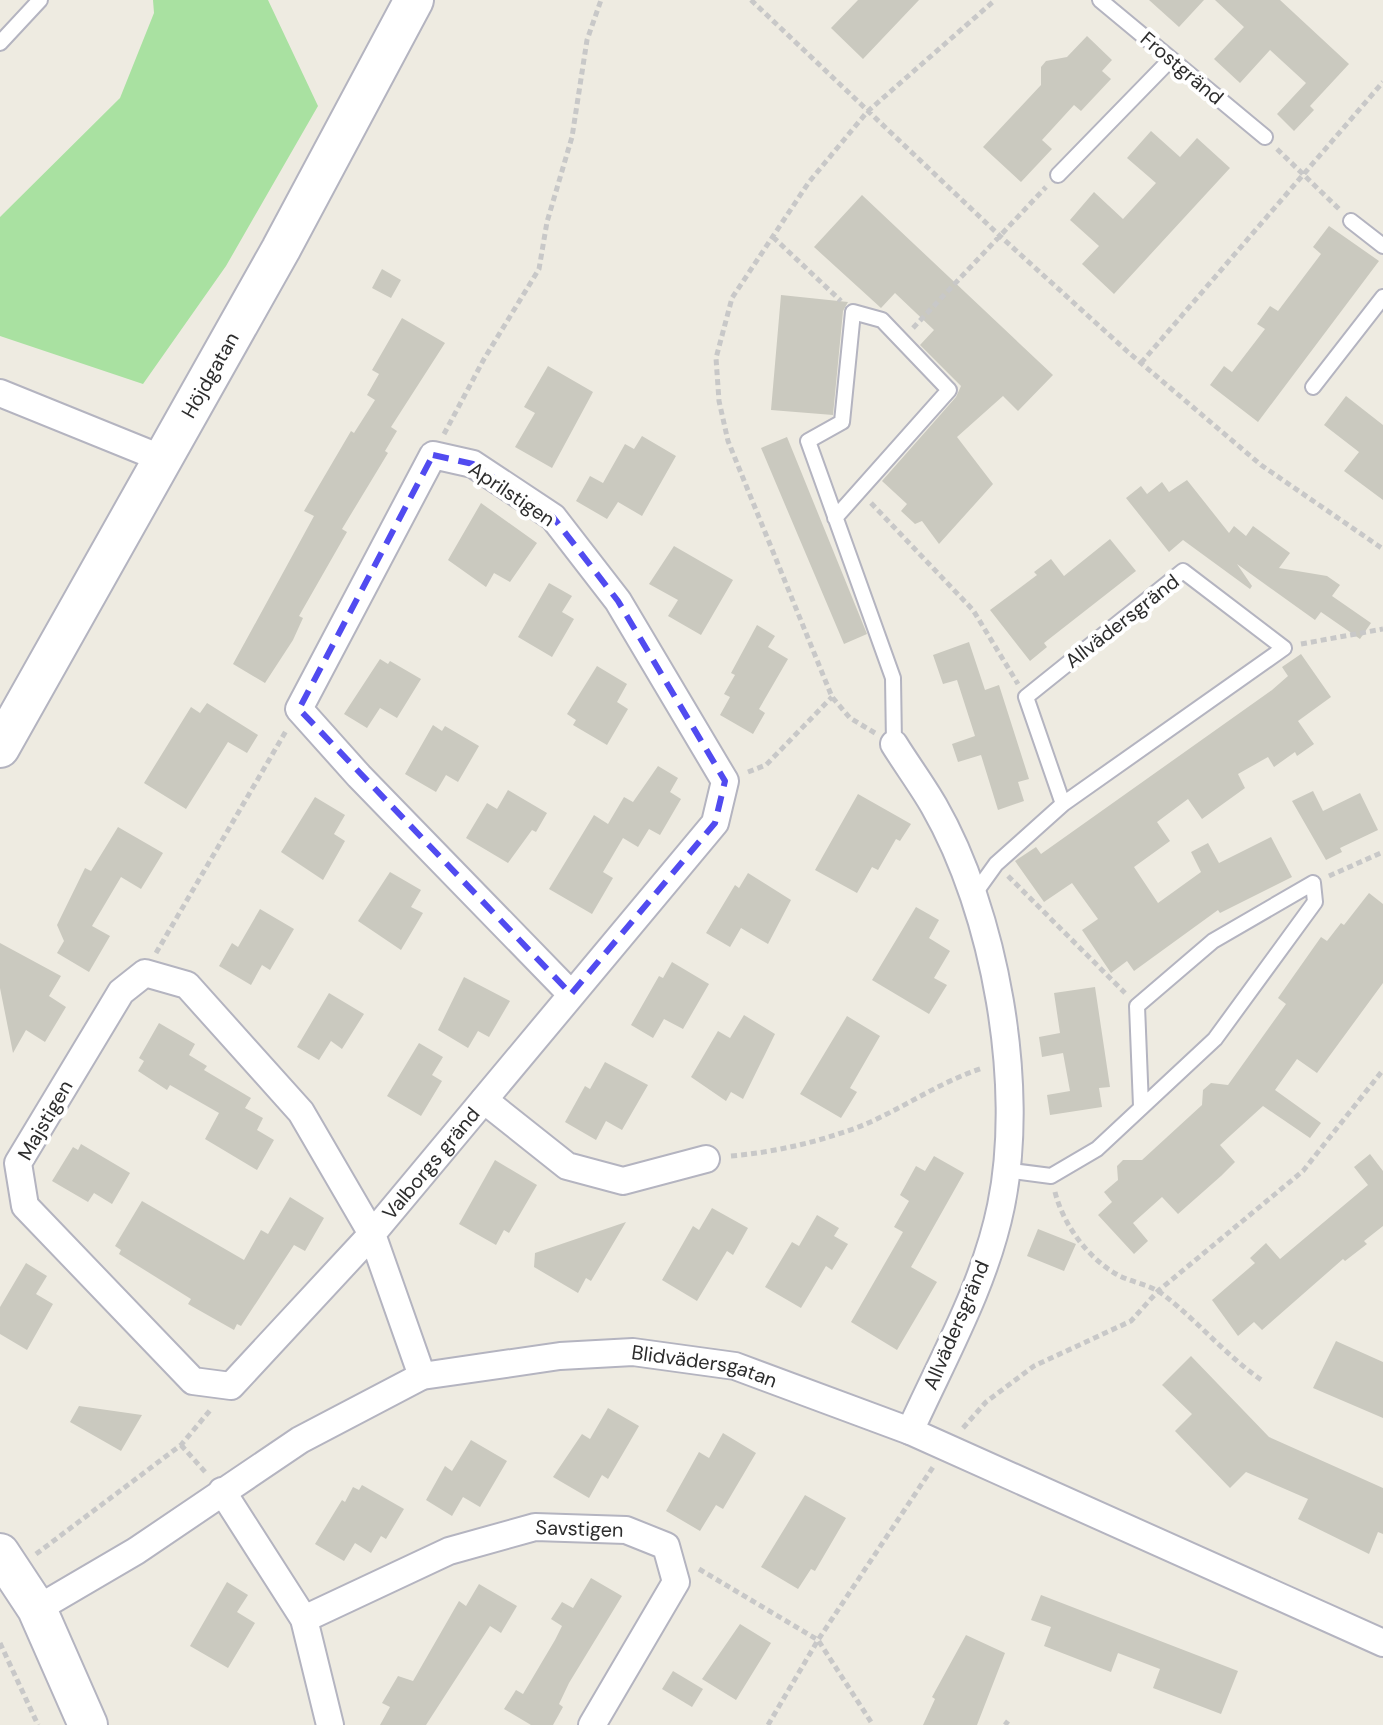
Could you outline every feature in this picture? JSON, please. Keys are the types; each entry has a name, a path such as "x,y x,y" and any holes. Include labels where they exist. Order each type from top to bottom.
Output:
{"street":[{"name":"Höjdgatan","path":"0,748 281,249 414,0"},
{"path":"0,393 163,459"},
{"path":"433,455 299,709 359,776 571,994"},
{"name":"Aprilstigen","path":"433,455 473,464 553,517 618,601 725,781"},
{"name":"Allvädersgränd","path":"894,744 935,807 973,897 991,956 1009,1060 1009,1129 1001,1206 973,1294 910,1431"},
{"path":"484,1100 715,823 725,781"},
{"path":"145,973 187,985 301,1112 372,1234 422,1376"},
{"name":"Majstigen","path":"145,973 121,992 18,1163 25,1206 193,1381 231,1386"},
{"name":"Valborgs gränd","path":"372,1234 484,1100 567,1166 623,1181 706,1159"},
{"path":"231,1386 372,1234"},
{"name":"Blidvädersgatan","path":"37,1609 136,1551 300,1440 422,1376 560,1356 633,1352 735,1366 910,1431 1383,1643"},
{"path":"222,1491 304,1619 330,1725"},
{"name":"Savstigen","path":"304,1619 449,1551 535,1527 626,1530 666,1546 671,1563"},
{"path":"6,1563 37,1609 88,1725"},
{"path":"592,1725 676,1582 671,1563"}],"lane":[{"path":"0,43 40,0"},
{"name":"Frostgränd","path":"1100,0 1265,137"},
{"path":"1058,175 1171,59"},
{"path":"1351,221 1383,246"},
{"path":"1313,387 1383,297"},
{"path":"835,518 949,390 882,320 853,312 842,422 808,441 835,518 893,678 894,744"},
{"name":"Allvädersgränd","path":"1026,697 1183,571 1284,648"},
{"path":"973,897 996,864 1063,804 1284,648"},
{"path":"1026,697 1063,804"},
{"path":"1005,1170 1051,1176 1097,1149 1215,1039 1315,902 1313,883 1213,941 1137,1006 1141,1106"}],"path":[{"path":"433,455 484,359 539,269 547,222 572,137 587,40 601,0"},
{"path":"894,744 850,718 832,697 728,441 719,401 716,358 732,298 809,182 867,112 995,0"},
{"path":"752,1 1000,236 1141,363 1261,465 1383,549"},
{"path":"1141,363 1383,82"},
{"path":"1265,137 1351,221"},
{"path":"902,340 1058,175"},
{"path":"773,237 853,312"},
{"path":"859,490 973,610 1026,697"},
{"path":"1284,648 1383,629"},
{"path":"725,781 766,765 832,697"},
{"path":"145,973 299,709"},
{"path":"1313,883 1383,852"},
{"path":"996,864 1137,1006"},
{"path":"706,1159 784,1151 858,1127 945,1080 1009,1060"},
{"path":"768,1725 818,1640 945,1448 986,1402 1034,1366 1131,1321 1158,1291 1303,1171 1383,1070"},
{"path":"1051,1176 1061,1215 1082,1244 1115,1273 1158,1291 1237,1364 1263,1381"},
{"path":"6,1563 181,1445 231,1386"},
{"path":"181,1445 222,1491"},
{"path":"671,1563 701,1570 818,1640 873,1725"},
{"path":"0,1643 38,1725"}],"highlighted area":[{"path":"433,455 473,464 553,517 618,601 725,781 715,823 571,994 299,709"}],"green space":[{"path":"153,0 268,0 318,106 226,266 143,384 0,336 0,217 120,98 154,13"}],"building":[{"path":"858,0 919,0 863,59 831,28"},
{"path":"1149,0 1204,0 1179,27"},
{"path":"1215,0 1280,0 1349,64 1310,106 1314,110 1294,131 1277,114 1306,83 1270,50 1240,83 1214,59 1244,27"},
{"path":"1087,36 1112,60 1102,71 1111,79 1081,111 1074,105 1042,140 1052,149 1021,182 983,147 1041,85 1041,67 1046,61 1067,57"},
{"path":"1151,131 1180,157 1197,138 1230,168 1114,294 1082,264 1099,246 1070,220 1094,192 1123,219 1156,183 1127,158"},
{"path":"862,195 1053,375 1018,411 1003,396 957,437 993,484 939,544 922,521 915,524 901,511 907,504 882,481 956,397 961,386 920,345 934,330 895,293 881,308 814,247"},
{"path":"1329,226 1379,261 1258,422 1210,385 1224,366 1232,372 1265,329 1257,324 1270,306 1278,311 1321,254 1313,247"},
{"path":"382,269 401,280 391,298 372,288"},
{"path":"781,295 848,302 843,311 833,415 771,410"},
{"path":"402,318 445,343 391,427 397,431 385,451 388,453 342,529 347,532 299,616 303,618 293,640 265,683 233,664 314,516 304,511 351,431 354,433 375,400 367,395 379,374 372,370"},
{"path":"548,366 593,392 552,468 515,447 535,413 524,407"},
{"path":"1346,396 1383,425 1383,500 1344,471 1359,452 1324,425"},
{"path":"642,436 676,456 642,516 618,502 607,519 576,501 590,476 603,483 625,444 634,449"},
{"path":"787,437 867,634 844,644 761,448"},
{"path":"1187,480 1229,533 1234,526 1246,536 1253,526 1290,553 1279,568 1327,576 1340,585 1332,596 1371,623 1360,639 1321,612 1315,620 1237,564 1252,586 1250,589 1183,540 1169,552 1126,498 1141,486 1147,494 1162,482 1169,492"},
{"path":"481,503 537,543 510,582 494,573 486,587 448,560"},
{"path":"1110,539 1136,571 1044,643 1047,647 1030,661 990,610 1037,575 1034,572 1051,559 1064,576"},
{"path":"674,546 733,580 701,635 668,616 678,600 649,584"},
{"path":"549,583 572,596 562,612 574,619 552,657 518,637"},
{"path":"757,625 775,636 768,647 788,659 759,709 765,713 753,734 720,715 730,697 724,694 735,675 731,673"},
{"path":"969,642 985,690 999,685 1029,779 1018,782 1024,801 998,810 981,755 958,762 952,744 975,736 957,680 943,684 933,655"},
{"path":"1301,654 1331,697 1298,721 1314,744 1297,756 1295,752 1274,767 1268,757 1238,774 1245,788 1202,819 1188,799 1157,822 1170,841 1134,867 1158,903 1201,872 1191,852 1208,843 1219,863 1271,837 1292,877 1220,913 1218,910 1134,971 1127,961 1111,973 1082,930 1098,919 1072,883 1044,902 1015,861 1036,847 1041,854 1272,690 1288,676 1282,667"},
{"path":"380,659 388,664 390,661 421,679 397,718 380,708 367,728 344,714"},
{"path":"597,666 627,684 617,702 628,709 607,745 573,725 576,720 567,714"},
{"path":"207,703 258,735 247,753 228,742 186,809 144,783 191,707 200,713"},
{"path":"433,725 442,731 445,726 479,746 458,782 446,775 436,792 405,774"},
{"path":"658,766 678,778 670,792 681,799 660,835 649,829 638,847 623,838 603,872 613,878 592,914 549,889 594,815 608,824 624,797 633,802"},
{"path":"508,790 547,813 536,832 532,830 508,863 466,838 487,803 497,809"},
{"path":"1313,791 1323,811 1360,793 1378,830 1340,848 1342,852 1326,860 1292,801"},
{"path":"858,794 911,824 900,841 896,839 878,870 872,867 857,893 815,870"},
{"path":"315,797 345,815 334,834 345,841 323,880 281,852"},
{"path":"118,827 163,853 141,889 121,877 92,926 110,936 89,972 57,953 64,941 57,925 85,868 91,871"},
{"path":"390,872 421,890 411,907 423,913 401,950 358,921"},
{"path":"748,873 791,900 768,944 741,928 730,947 706,933 735,885 739,888"},
{"path":"1369,893 1383,904 1383,983 1317,1073 1297,1059 1275,1090 1321,1123 1310,1138 1263,1106 1220,1145 1235,1162 1221,1176 1178,1214 1162,1197 1133,1223 1148,1241 1134,1254 1098,1215 1112,1202 1104,1192 1118,1180 1117,1166 1123,1160 1142,1160 1202,1105 1203,1090 1211,1083 1228,1085 1286,1004 1278,998 1321,937 1327,941"},
{"path":"916,907 939,920 929,938 950,951 934,978 947,985 929,1014 872,980"},
{"path":"260,909 294,929 270,970 262,965 251,985 219,966 232,943 238,947"},
{"path":"0,943 61,976 49,996 66,1007 45,1042 26,1030 13,1053 0,988"},
{"path":"672,962 709,984 683,1029 664,1019 653,1038 631,1025 659,976 663,978"},
{"path":"464,977 510,1001 489,1037 478,1031 468,1048 438,1030"},
{"path":"1095,987 1110,1087 1099,1088 1102,1107 1050,1115 1047,1095 1070,1091 1063,1053 1042,1057 1039,1037 1060,1033 1054,993"},
{"path":"329,993 364,1014 342,1049 331,1041 319,1060 297,1047"},
{"path":"744,1015 775,1034 743,1099 731,1092 726,1101 691,1077 718,1031 730,1038"},
{"path":"847,1016 880,1036 850,1088 857,1092 841,1118 800,1094"},
{"path":"159,1023 195,1044 189,1055 207,1066 204,1070 251,1098 245,1108 263,1118 257,1130 274,1140 257,1170 205,1139 219,1113 170,1085 167,1090 138,1071 144,1061 139,1058"},
{"path":"419,1043 443,1057 432,1075 442,1081 421,1116 387,1096"},
{"path":"605,1062 648,1085 622,1130 606,1121 596,1140 565,1122 585,1086 590,1089"},
{"path":"81,1144 130,1173 112,1204 94,1193 88,1202 52,1181 73,1147 78,1150"},
{"path":"1370,1154 1383,1171 1383,1226 1364,1241 1367,1244 1345,1261 1343,1259 1262,1330 1254,1322 1238,1336 1212,1300 1255,1263 1250,1258 1266,1243 1280,1259 1368,1185 1354,1167"},
{"path":"934,1156 964,1173 911,1267 937,1282 897,1350 851,1322 903,1232 894,1227 909,1201 900,1195 916,1166 925,1171"},
{"path":"495,1160 537,1185 509,1233 504,1230 496,1245 459,1224"},
{"path":"290,1197 324,1218 305,1251 294,1245 241,1326 237,1324 234,1330 188,1304 191,1299 119,1254 121,1250 115,1246 142,1201 244,1260 261,1230 268,1234"},
{"path":"712,1208 748,1228 733,1255 727,1251 697,1301 662,1280 693,1226 699,1230"},
{"path":"817,1215 839,1228 834,1236 848,1244 832,1270 826,1266 801,1308 765,1287 792,1242 799,1246"},
{"path":"626,1222 591,1281 586,1278 578,1293 534,1267 535,1253"},
{"path":"1038,1229 1076,1244 1064,1271 1027,1256"},
{"path":"26,1263 47,1276 36,1294 53,1304 27,1350 0,1334 0,1307"},
{"path":"1336,1341 1383,1362 1383,1418 1313,1388"},
{"path":"1191,1356 1269,1437 1383,1488 1383,1534 1378,1532 1369,1554 1298,1519 1308,1499 1246,1472 1230,1488 1175,1431 1192,1414 1162,1385"},
{"path":"79,1406 142,1415 121,1451 70,1422"},
{"path":"608,1408 639,1426 608,1479 602,1475 589,1498 553,1477 582,1434 590,1439"},
{"path":"723,1433 756,1453 723,1509 716,1505 700,1531 666,1511 699,1452 709,1458"},
{"path":"471,1440 507,1461 480,1507 463,1497 452,1516 426,1500 445,1466 452,1471"},
{"path":"362,1485 404,1509 386,1539 381,1536 371,1553 355,1543 344,1561 315,1544 342,1500 345,1502 353,1487 359,1490"},
{"path":"805,1495 846,1518 815,1571 811,1569 798,1589 761,1567"},
{"path":"591,1578 622,1596 569,1683 559,1704 563,1707 553,1725 531,1725 504,1709 516,1690 523,1694 555,1640 562,1626 551,1619 562,1602 573,1608"},
{"path":"227,1582 248,1595 237,1612 255,1623 228,1668 190,1646"},
{"path":"479,1584 517,1606 501,1633 490,1626 426,1725 380,1725 390,1707 382,1703 398,1676 413,1681 459,1601 466,1606"},
{"path":"1041,1595 1238,1671 1221,1714 1153,1688 1160,1669 1118,1653 1111,1672 1044,1646 1051,1627 1031,1620"},
{"path":"740,1624 771,1643 736,1700 702,1679"},
{"path":"966,1635 1005,1653 977,1725 923,1725 935,1699 932,1697"},
{"path":"673,1671 703,1689 692,1707 662,1689"}]}
